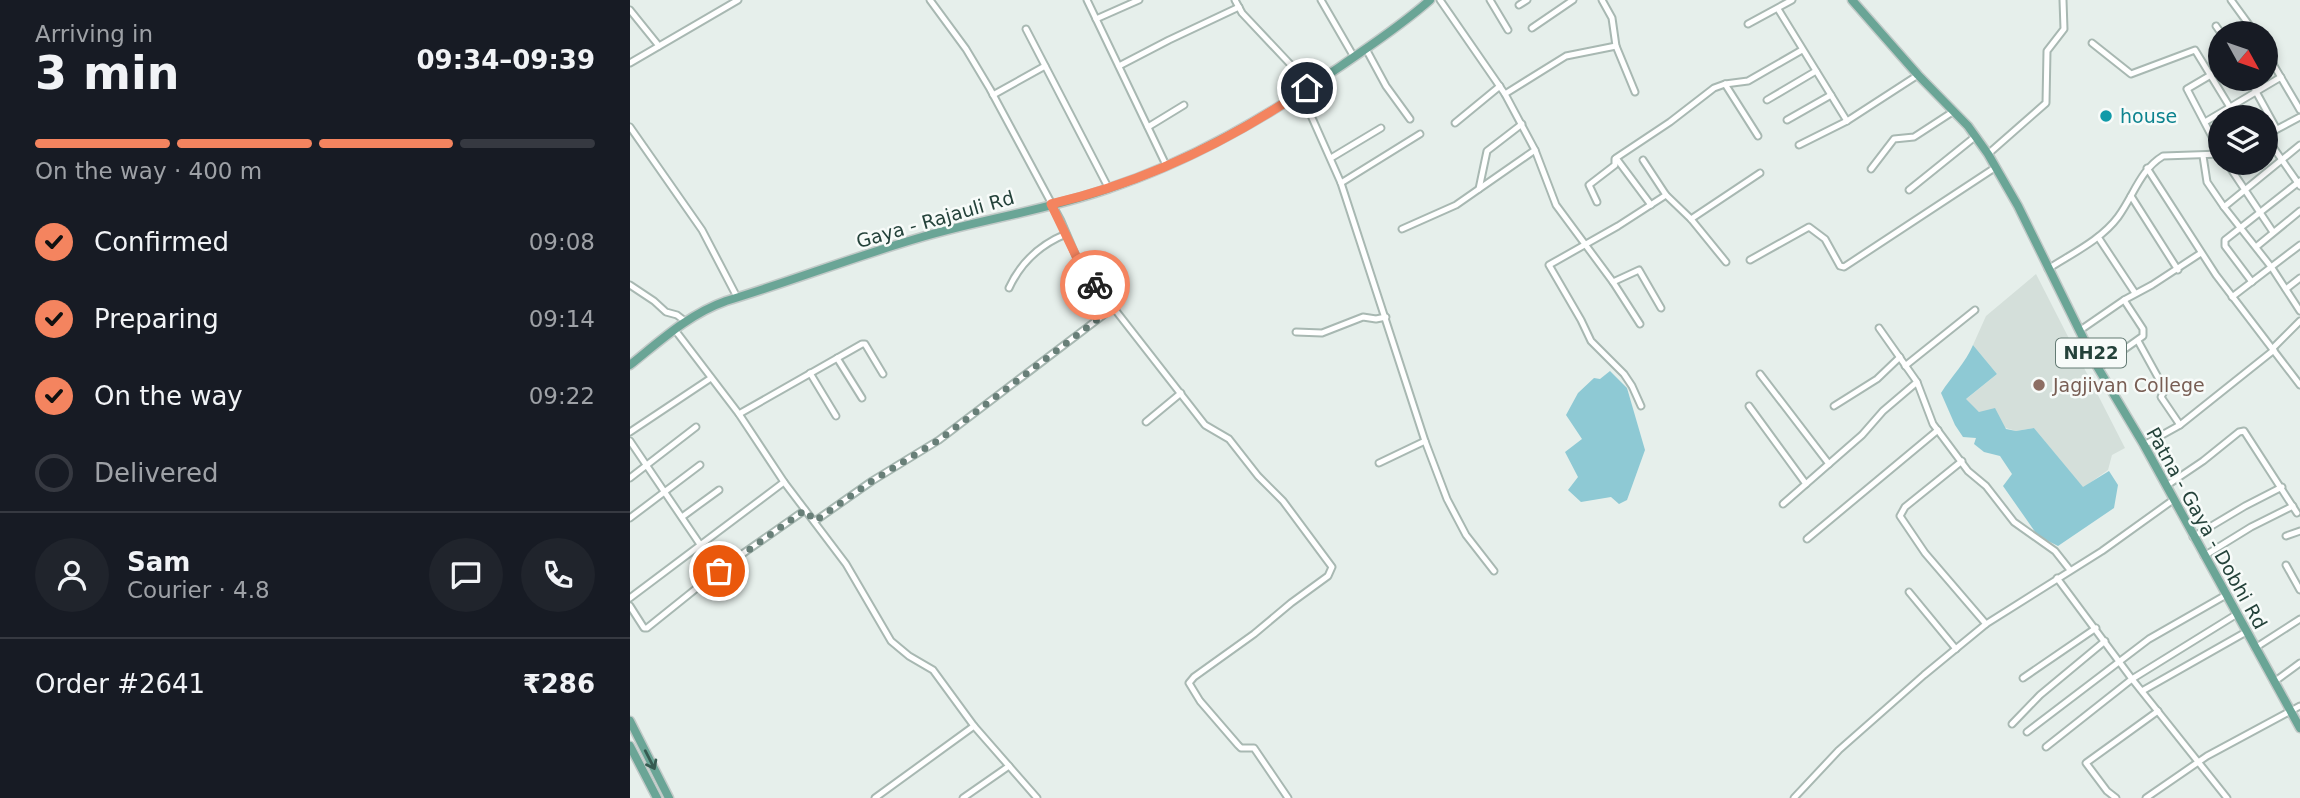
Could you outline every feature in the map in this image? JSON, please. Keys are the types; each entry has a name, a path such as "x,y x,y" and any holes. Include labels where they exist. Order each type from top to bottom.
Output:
{"main road":[{"name":"Gaya - Rajauli Rd","path":"630,365 713,305 923,236 1109,189 1166,165 1240,130 1304,91 1401,25 1430,0"},
{"name":"Patna - Gaya - Dobhi Rd","path":"1852,0 1954,111 1989,154 2098,368 2144,445 2300,728"},
{"path":"630,721 669,798"},
{"path":"630,746 657,798"}],"street":[{"path":"630,63 738,0"},
{"path":"929,0 966,49 993,95 1088,275 1205,425 1229,439 1258,476 1283,501 1332,566 1328,576 1189,683 1200,701 1238,745 1241,748 1254,748 1260,754 1288,798"},
{"path":"1087,0 1166,165"},
{"path":"1096,19 1139,0"},
{"path":"1235,0 1292,65 1304,91 1341,183 1424,441 1447,499 1466,535 1494,571"},
{"path":"1321,0 1354,57"},
{"path":"1440,0 1500,86 1522,124 1556,205 1613,282 1640,324"},
{"path":"1490,0 1508,30"},
{"path":"1519,5 1527,0"},
{"path":"1532,28 1573,0"},
{"path":"1602,0 1612,18 1616,46 1635,92"},
{"path":"1748,24 1792,0"},
{"path":"1989,154 2046,103 2047,51 2064,29 2063,0"},
{"path":"2231,0 2246,21"},
{"path":"1119,66 1239,7"},
{"path":"630,9 659,46"},
{"path":"1778,9 1847,121"},
{"path":"1026,29 1109,189"},
{"path":"2092,43 2129,74 2194,50 2208,72"},
{"path":"1505,94 1566,56 1616,46"},
{"path":"1366,49 1386,86 1410,119"},
{"path":"1615,159 1714,88 1748,81 1802,50"},
{"path":"993,95 1045,66"},
{"path":"1767,100 1816,71"},
{"path":"2278,73 2300,110"},
{"path":"1799,145 1847,121 1919,75"},
{"path":"2048,269 2098,236 2117,219 2147,167 2163,156 2221,154 2187,89 2208,76"},
{"path":"2233,105 2281,78"},
{"path":"1725,84 1758,136"},
{"path":"1455,123 1500,86"},
{"path":"2256,92 2263,105"},
{"path":"1787,120 1831,95"},
{"path":"1148,127 1184,104"},
{"path":"1871,169 1894,139 1914,136 1954,111"},
{"path":"2278,127 2300,117"},
{"path":"1479,189 1487,151 1522,124"},
{"path":"630,127 702,230 737,297"},
{"path":"1331,158 1381,128"},
{"path":"1341,183 1420,134"},
{"path":"1909,190 1976,136"},
{"path":"2224,207 2300,145"},
{"path":"1402,229 1456,205 1535,150"},
{"path":"2252,282 2224,242 2299,183 2278,155"},
{"path":"2203,156 2207,181 2272,268 2300,311"},
{"path":"1597,202 1589,185 1615,165 1615,159"},
{"path":"1615,159 1651,205"},
{"path":"1643,160 1666,195 1727,261"},
{"path":"1750,260 1809,227 1823,237 1840,266 1844,267 1996,167"},
{"path":"2147,167 2201,253 2300,385"},
{"path":"1691,219 1760,173"},
{"path":"2235,175 2273,232"},
{"path":"1641,406 1624,374 1591,341 1549,268 1551,261 1585,246 1666,195"},
{"path":"2131,196 2178,270"},
{"path":"2256,247 2300,211"},
{"path":"1009,288 1036,250 1046,242 1066,234"},
{"path":"2098,236 2135,293"},
{"path":"2232,297 2300,245"},
{"path":"2079,331 2201,253"},
{"path":"1613,282 1639,270 1661,308"},
{"path":"2286,289 2300,278"},
{"path":"630,285 666,312 677,314 686,322"},
{"path":"2098,368 2143,336 2143,329 2124,300"},
{"path":"815,521 872,481 939,440 1114,307"},
{"path":"1905,366 1975,310"},
{"path":"1296,332 1322,333 1363,317 1386,317"},
{"path":"2144,445 2180,425 2273,349 2300,321"},
{"path":"1879,328 1917,382 1938,430 1970,473 1984,482 2014,522 2055,551 2070,570"},
{"path":"675,330 739,414 784,482 858,582 891,641 909,656 933,670 974,726 1037,798"},
{"path":"2138,341 2165,390 2161,397 2180,425"},
{"path":"739,414 865,344 883,374"},
{"path":"1834,406 1867,386 1900,357"},
{"path":"837,358 862,398"},
{"path":"810,373 836,416"},
{"path":"1760,374 1829,464"},
{"path":"630,432 711,378"},
{"path":"1783,504 1917,382"},
{"path":"1146,422 1181,393"},
{"path":"1749,406 1806,484"},
{"path":"630,478 696,427"},
{"path":"1807,539 1938,430"},
{"path":"2166,486 2242,430 2297,513"},
{"path":"630,441 718,571"},
{"path":"1379,463 1424,441"},
{"path":"1962,461 1905,507 1900,516 1926,553 1986,624"},
{"path":"630,518 699,465"},
{"path":"630,598 784,482"},
{"path":"2193,537 2282,488"},
{"path":"682,517 719,489"},
{"path":"1794,798 1839,750 1986,624 2102,551 2173,500"},
{"path":"2204,556 2292,506"},
{"path":"630,606 644,628 647,628 718,571 805,510"},
{"path":"2286,536 2300,531"},
{"path":"2286,565 2300,590"},
{"path":"2057,578 2226,798"},
{"path":"1909,593 1956,649"},
{"path":"2027,732 2149,639 2226,595"},
{"path":"2046,747 2132,679 2236,614"},
{"path":"2255,648 2300,619"},
{"path":"2023,678 2096,628"},
{"path":"2142,691 2246,632"},
{"path":"2012,724 2040,695 2105,640"},
{"path":"2274,682 2300,663"},
{"path":"2146,798 2207,756 2300,706"},
{"path":"2116,798 2107,791 2086,763 2158,711"},
{"path":"875,798 974,726"},
{"path":"963,798 1009,766"}],"shaded area":[{"name":"Jagjivan College","path":"2036,274 2125,448 2112,455 2108,470 2083,488 2034,428 2016,431 2006,428 1965,400 1997,374 1973,345 1986,316"}],"water":[{"path":"1973,345 1997,374 1966,399 1979,412 1995,408 2006,429 2016,431 2034,428 2083,487 2109,471 2118,485 2114,508 2058,546 2038,536 2003,486 2012,474 2000,456 1984,452 1974,444 1976,438 1963,437 1941,393"},
{"path":"1610,371 1627,388 1645,450 1627,500 1619,504 1611,497 1581,502 1568,490 1578,477 1565,452 1582,439 1566,415 1578,393 1594,378 1600,379"}],"way so far":[{"path":"719,571 805,510 815,521 872,481 918,454 1114,307 1095,285"}],"place":[{"name":"house","path":"2106,116"},
{"name":"Jagjivan College","path":"2039,385"}],"route":[{"path":"1095,285 1076,256 1051,204 1109,189 1166,165 1240,130 1307,88"}]}
